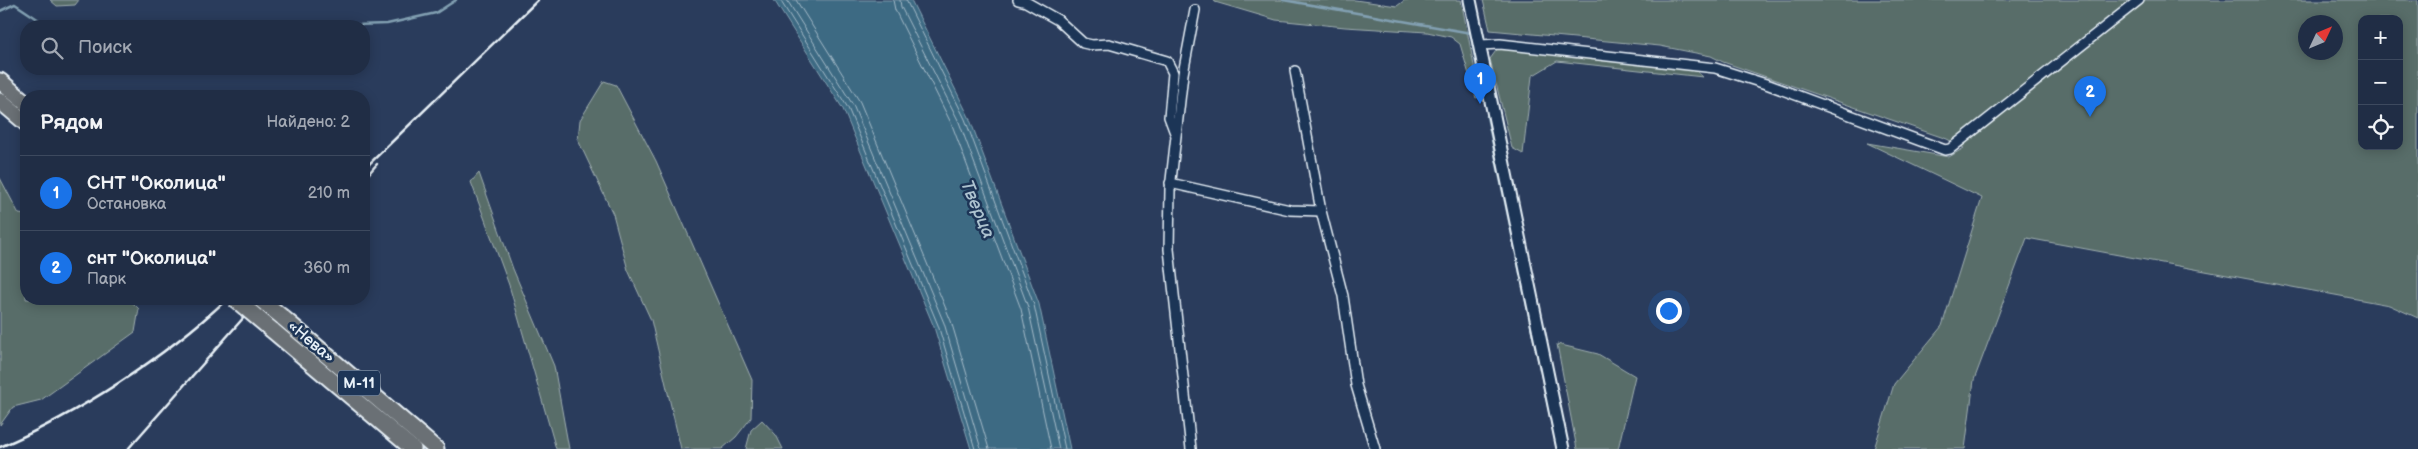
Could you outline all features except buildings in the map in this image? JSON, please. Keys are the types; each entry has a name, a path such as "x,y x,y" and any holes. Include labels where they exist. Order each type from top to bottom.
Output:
{"highway":[{"path":"0,81 20,98"},
{"path":"0,101 20,118"},
{"name":"«Нева»","path":"242,305 413,449"},
{"name":"«Нева»","path":"267,305 436,449"}],"main road":[{"path":"1470,0 1563,449"}],"street":[{"path":"1018,0 1026,2 1058,20 1083,42 1092,45 1108,44 1167,61 1173,73 1170,117 1176,136"},
{"path":"1480,45 1500,44 1715,68 1769,85 1945,150 2139,0"},
{"path":"1191,449 1169,249 1170,183 1183,74 1195,10"},
{"path":"1295,71 1321,211 1343,296 1356,385 1375,449"},
{"path":"1170,183 1290,210 1321,211"}],"green space":[{"path":"50,0 79,0 75,5 57,6"},
{"path":"1214,0 1355,0 1397,6 1405,0 1461,0 1480,96 1476,98 1460,44 1451,37 1427,32 1345,27 1276,20 1215,2"},
{"path":"1483,0 2418,0 2418,318 2389,305 2027,238 1974,380 1965,449 1874,449 1894,384 1942,326 1982,198 1867,143 1949,157 1964,148 1947,139 1723,62 1711,56 1660,46 1490,30"},
{"path":"1498,48 1695,70 1703,77 1557,61 1532,76 1523,154 1512,148 1490,59"},
{"path":"604,81 616,85 656,161 752,380 751,418 736,437 722,449 681,449 651,320 628,270 613,214 578,140 580,120"},
{"path":"479,173 513,269 554,366 569,449 556,449 509,285 471,182"},
{"path":"0,178 20,214 20,305 135,305 139,309 135,332 41,400 13,407 0,425"},
{"path":"1557,344 1598,354 1635,376 1618,449 1577,449"},
{"path":"762,420 776,435 783,449 746,449 751,430"}],"water":[{"name":"Тверца","path":"774,0 911,0 969,117 1039,304 1070,449 971,449 934,327 843,109"}],"waterway":[{"path":"370,25 387,24 436,13 456,0"},
{"path":"1283,0 1471,33"},
{"path":"1464,0 1482,93"},
{"path":"0,11 15,4 39,20"},
{"path":"1487,116 1557,449"}],"railway":[{"path":"370,163 538,0"},
{"path":"370,172 377,164"},
{"path":"0,447 60,418 120,382 176,342 220,305"},
{"path":"128,449 255,305"}],"place":[{"name":"СНТ \"Околица\"","path":"1480,104"},
{"name":"снт \"Околица\"","path":"2090,117"}]}
